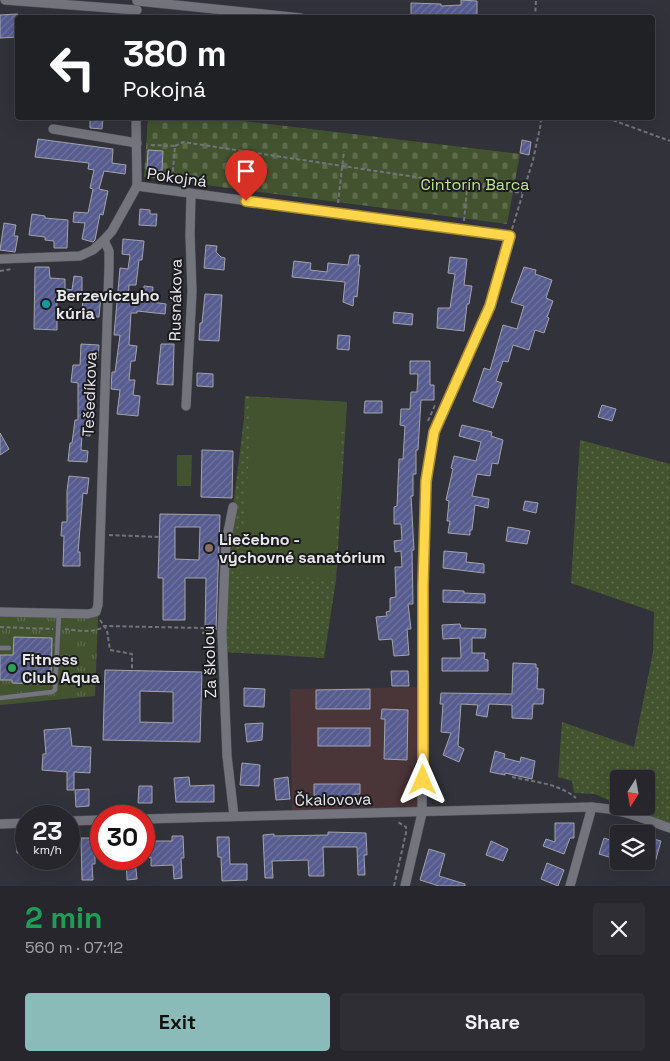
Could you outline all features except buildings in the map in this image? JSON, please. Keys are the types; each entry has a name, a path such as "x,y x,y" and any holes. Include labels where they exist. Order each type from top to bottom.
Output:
{"street":[{"path":"4,0 137,14 137,0 274,15"},
{"path":"0,259 80,256 93,250 104,240 112,231 137,186 136,120"},
{"path":"53,128 137,143"},
{"name":"Pokojná","path":"137,186 510,236"},
{"name":"Rusnákova","path":"186,406 192,291 191,194"},
{"path":"405,886 422,812 423,586 426,481 434,432 490,306 510,236"},
{"name":"Tešedíkova","path":"96,612 98,605 108,267 108,250 104,240"},
{"name":"Za školou","path":"232,507 226,542 222,633 227,756 234,816"},
{"path":"0,612 88,614 96,612"},
{"path":"570,886 592,807"},
{"name":"Čkalovova","path":"155,816 234,816 592,807 621,811 670,828"},
{"path":"0,824 15,823"}],"lane":[{"path":"0,698 52,692 55,690 59,613"},
{"path":"0,648 10,648"}],"path":[{"path":"535,15 536,0"},
{"path":"510,236 533,160 540,120"},
{"path":"613,120 670,141"},
{"path":"150,145 175,146 183,142 522,193"},
{"path":"171,191 175,146"},
{"path":"337,213 344,151"},
{"path":"464,230 467,189 465,184"},
{"path":"426,427 436,402"},
{"path":"100,535 159,537"},
{"path":"96,612 107,630 110,650 132,654 132,670"},
{"path":"104,626 203,628 203,633 222,633"},
{"path":"512,777 552,785 576,799 579,808"},
{"path":"394,886 406,827 402,823 395,821"}],"shaded area":[{"path":"423,687 422,813 292,815 290,689"}],"green space":[{"name":"Cintorín Barca","path":"148,120 236,120 520,154 507,224 144,177"},
{"path":"245,396 347,402 336,580 324,658 224,652 222,633"},
{"path":"252,397 347,402 345,432 341,432 333,579 242,574"},
{"path":"580,440 670,464 670,825 645,815 655,815 655,770 610,770 610,801 595,794 574,793 572,781 558,777 562,722 634,747 653,652 654,612 571,583"},
{"path":"177,455 192,455 191,486 177,486"},
{"path":"0,612 96,612 98,617 95,696 0,705"}],"place":[{"name":"Berzeviczyho kúria","path":"46,304"},
{"name":"Liečebno - výchovné sanatórium","path":"209,548"},
{"name":"Fitness Club Aqua","path":"12,668"}],"route":[{"path":"246,201 510,236 490,306 434,432 426,481 423,586 423,780"}]}
